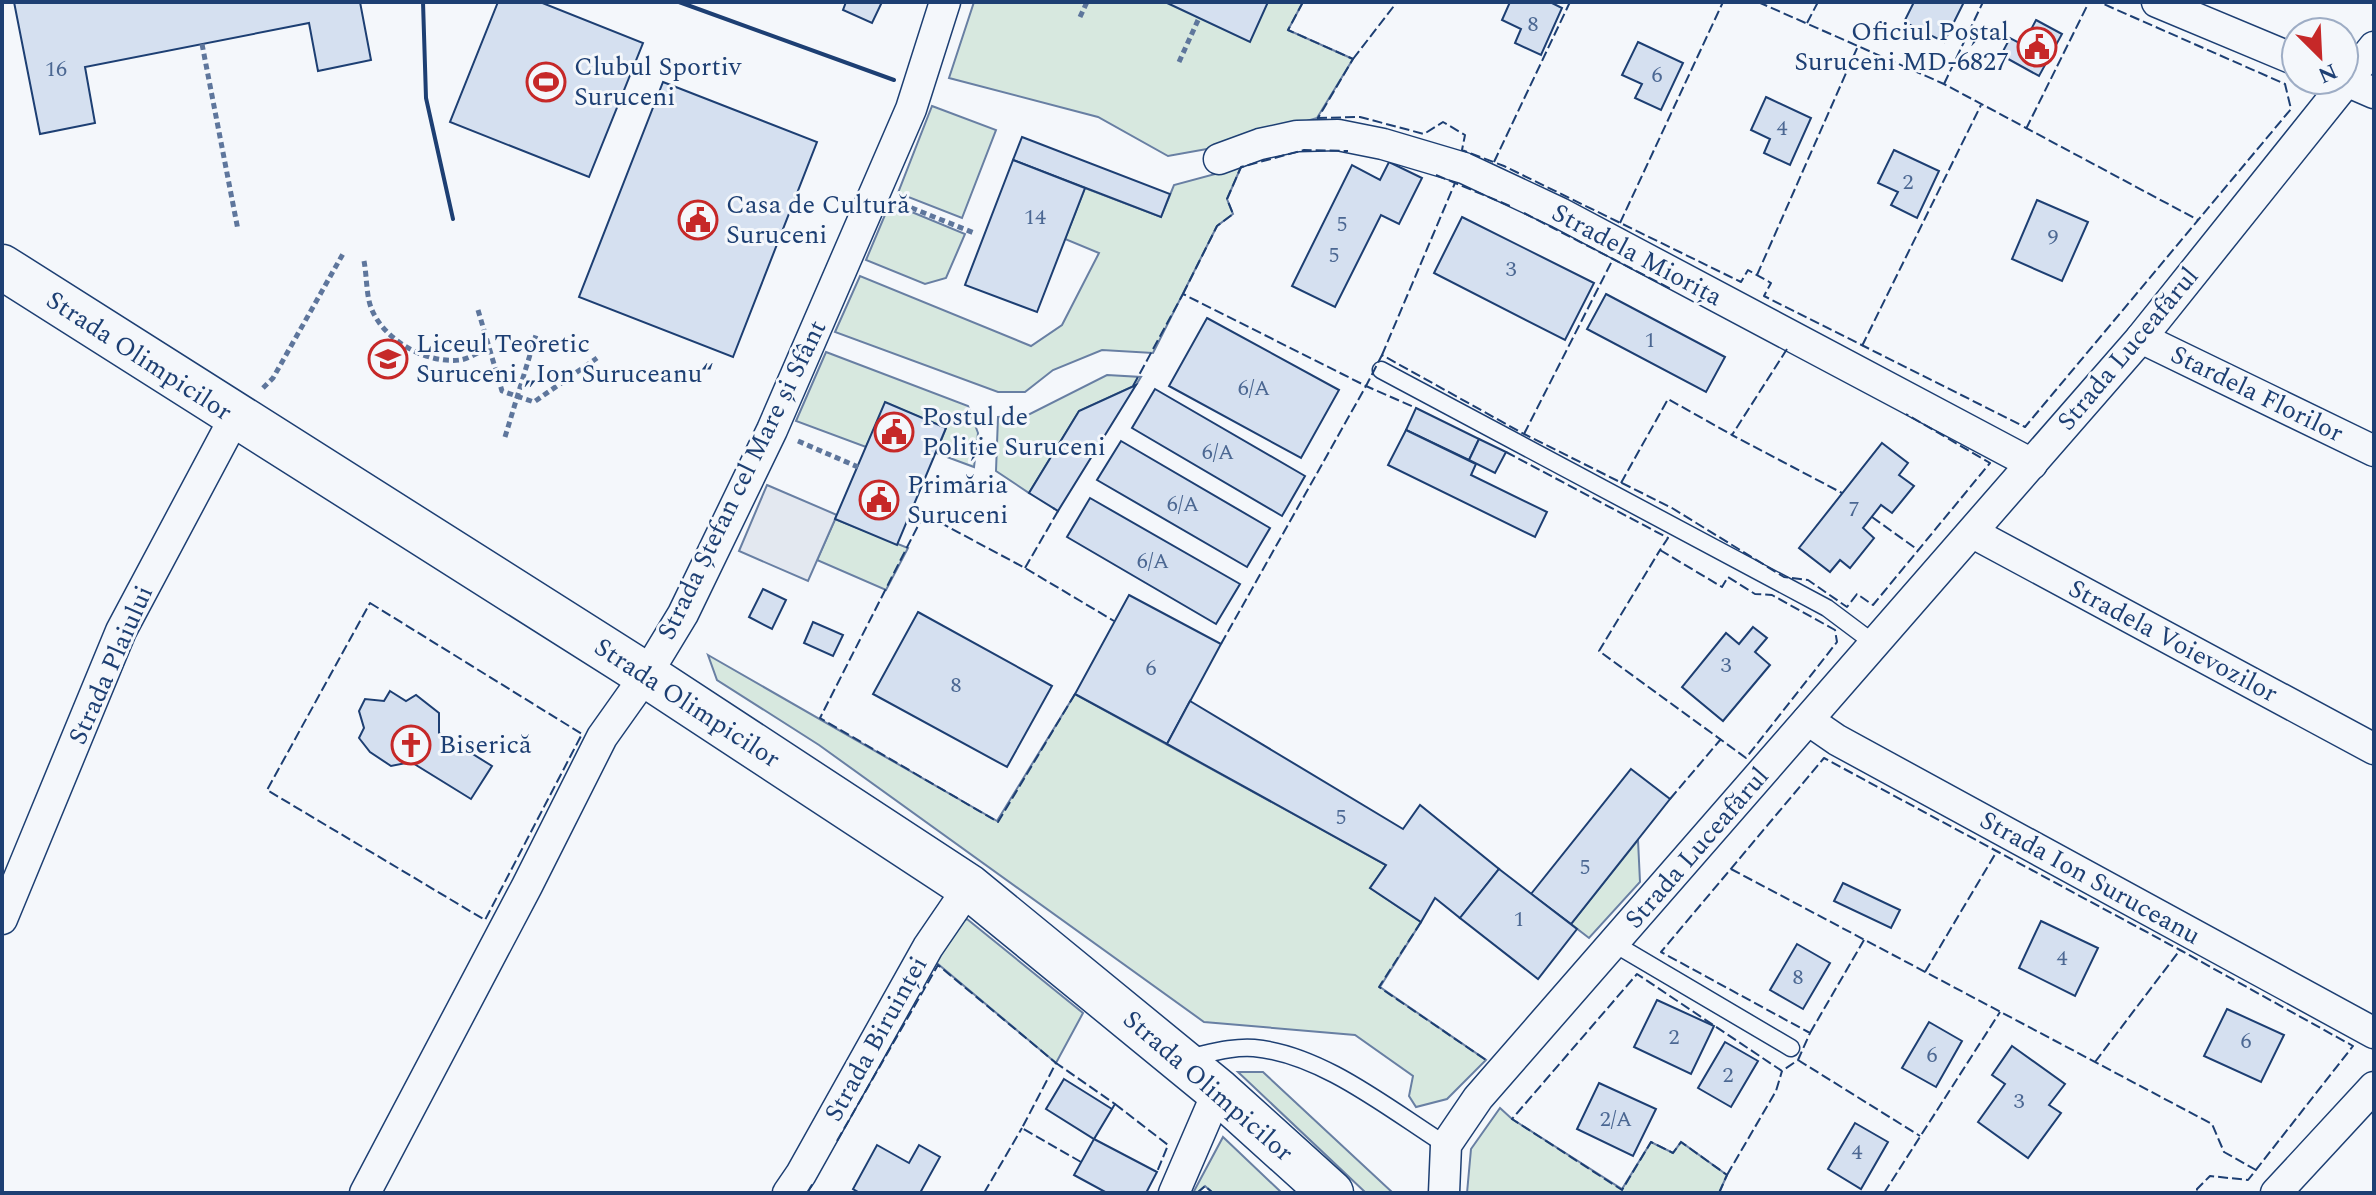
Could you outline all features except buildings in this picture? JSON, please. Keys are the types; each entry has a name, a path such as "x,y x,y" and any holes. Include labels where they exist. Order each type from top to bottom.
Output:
{"main road":[{"name":"Strada Olimpicilor","path":"2,267 646,675 969,887 1218,1091 1331,1193"}],"street":[{"name":"Strada Ștefan cel Mare și Sfânt","path":"365,1193 602,737 646,675 683,614 772,430 911,109 945,2"},
{"path":"2157,2 2280,53"},
{"name":"Strada Luceafărul","path":"2360,62 2374,47"},
{"name":"Strada Luceafărul","path":"1446,1145 1478,1098 2141,338 2331,96"},
{"name":"Stradela Miorița","path":"1219,159 1260,144 1297,136 1338,135 1383,144 1464,168 1560,213 2032,464"},
{"name":"Stardela Florilor","path":"2141,338 2374,451"},
{"name":"Strada Plaiului","path":"2,919 121,631 235,417"},
{"name":"Stradela Voievozilor","path":"1973,533 2374,749"},
{"name":"Strada Ion Suruceanu","path":"1808,720 1837,740 2374,1033"},
{"name":"Strada Biruinței","path":"788,1193 928,947 969,887"},
{"path":"2276,1193 2374,1087"},
{"path":"1174,1193 1218,1091"},
{"path":"1444,1193 1446,1145"}],"lane":[{"path":"1381,370 1827,608 1875,644"},
{"name":"Strada Luceafărul","path":"1613,943 1791,1048"},
{"path":"1180,1059 1251,1047 1296,1056 1343,1080 1446,1145"}],"path":[{"path":"1080,17 1087,2"},
{"path":"1179,62 1199,18"},
{"path":"202,44 238,230"},
{"path":"875,192 974,233"},
{"path":"235,417 273,378 344,252"},
{"path":"364,261 371,309 385,329 409,349 441,359 462,360 489,347"},
{"path":"478,310 502,391 534,402 597,358"},
{"path":"505,437 536,335"},
{"path":"772,430 858,467"}],"shaded area":[{"path":"974,2 1303,2 1288,30 1353,59 1317,118 1218,147 1168,156 1098,117 949,78"},
{"path":"932,106 996,130 962,218 898,193"},
{"path":"1241,167 1227,199 1233,214 1217,226 1153,353 1102,350 1053,370 1025,392 998,392 835,332 860,276 1031,346 1062,325 1099,253 1065,239 1085,188 1161,217 1174,185"},
{"path":"890,203 965,234 946,278 925,284 866,260"},
{"path":"826,352 968,406 978,433 974,467 936,453 946,428 886,403 866,447 796,421"},
{"path":"1107,375 1141,377 1136,385 1079,411 1029,493 996,471 998,417 1026,416"},
{"path":"767,485 837,515 808,581 739,551"},
{"path":"835,519 908,548 886,590 817,560"},
{"path":"708,655 997,821 1075,694 1386,865 1370,888 1421,922 1380,987 1486,1060 1447,1099 1416,1107 1409,1096 1413,1076 1355,1035 1204,1022 819,745 717,680"},
{"path":"1638,840 1640,882 1589,938 1571,924"},
{"path":"967,919 1083,1013 1056,1063 932,959 953,926"},
{"path":"1238,1072 1263,1072 1393,1193 1366,1193"},
{"path":"1500,1108 1512,1119 1622,1189 1651,1142 1673,1153 1681,1142 1727,1175 1719,1193 1467,1193 1471,1149"},
{"path":"1223,1137 1282,1193 1213,1193 1205,1186 1193,1193"}],"fence":[{"path":"1303,2 1288,30 1353,59 1318,118"},
{"path":"1353,59 1397,2"},
{"path":"1494,162 1570,2"},
{"path":"1620,223 1723,2"},
{"path":"1758,2 1944,84 2198,220"},
{"path":"1807,23 1818,2"},
{"path":"1944,84 1983,2"},
{"path":"2026,129 2089,2"},
{"path":"1317,118 1360,117 1424,134 1443,122 1465,135 1462,150 1504,166 1741,282 1748,270 1771,283 1764,296 2025,427 2291,109 2285,84 2099,2"},
{"path":"1757,275 1858,46"},
{"path":"1862,346 1981,105"},
{"path":"1183,294 1217,226 1233,214 1227,199 1241,167 1304,150 1348,151"},
{"path":"1436,175 1510,206"},
{"path":"1382,355 1455,183"},
{"path":"1524,213 1673,290"},
{"path":"1524,434 1613,259"},
{"path":"1133,386 1183,294 1366,386 1382,355 1524,434 1672,508 1784,577 1808,580 1847,607 1857,594 1873,605 1990,463 1906,414"},
{"path":"1787,349 1732,435 1842,493"},
{"path":"1221,644 1366,386 1416,408"},
{"path":"1621,483 1668,399 1732,435"},
{"path":"1506,452 1668,538 1660,550"},
{"path":"1025,568 1058,511 1053,508"},
{"path":"1075,694 998,822 820,718 924,514 1025,568 1114,621"},
{"path":"1872,517 1918,550"},
{"path":"1660,550 1722,587 1728,577 1755,594 1772,595 1835,630 1837,642 1746,758 1599,651 1660,550"},
{"path":"370,603 582,734 485,920 267,790 370,603"},
{"path":"1670,799 1721,739"},
{"path":"1719,1193 1727,1175 1681,1142 1673,1153 1651,1142 1622,1190 1512,1119 1637,974 1782,1071 1798,1060 1810,1033 1661,952 1824,758 2353,1046 2248,1180 2210,1176 2197,1189 2197,1193"},
{"path":"1925,972 1997,851"},
{"path":"1731,869 2212,1124 2224,1152 2256,1170"},
{"path":"1421,922 1379,987 1486,1060"},
{"path":"1810,1033 1864,940"},
{"path":"2095,1062 2180,950"},
{"path":"837,1141 938,965 1056,1063"},
{"path":"1884,1193 2000,1012"},
{"path":"1798,1060 1920,1136"},
{"path":"1081,1162 1022,1128 1056,1063 1115,1104 1112,1109"},
{"path":"1727,1175 1776,1091 1782,1071"},
{"path":"1115,1104 1168,1145 1157,1172"},
{"path":"984,1193 1022,1128"},
{"path":"807,1193 813,1183"},
{"path":"1197,1193 1205,1186 1213,1193"}],"wall":[{"path":"423,2 426,98 453,219"},
{"path":"679,2 894,80"}],"place":[{"name":"Oficiul Poștal Suruceni MD-6827","path":"2037,47"},
{"name":"Clubul Sportiv Suruceni","path":"546,82"},
{"name":"Casa de Cultură Suruceni","path":"698,220"},
{"name":"Liceul Teoretic Suruceni „Ion Suruceanu“","path":"388,359"},
{"name":"Postul de Poliție Suruceni","path":"894,432"},
{"name":"Primăria Suruceni","path":"879,500"},
{"name":"Biserică","path":"411,745"}]}
